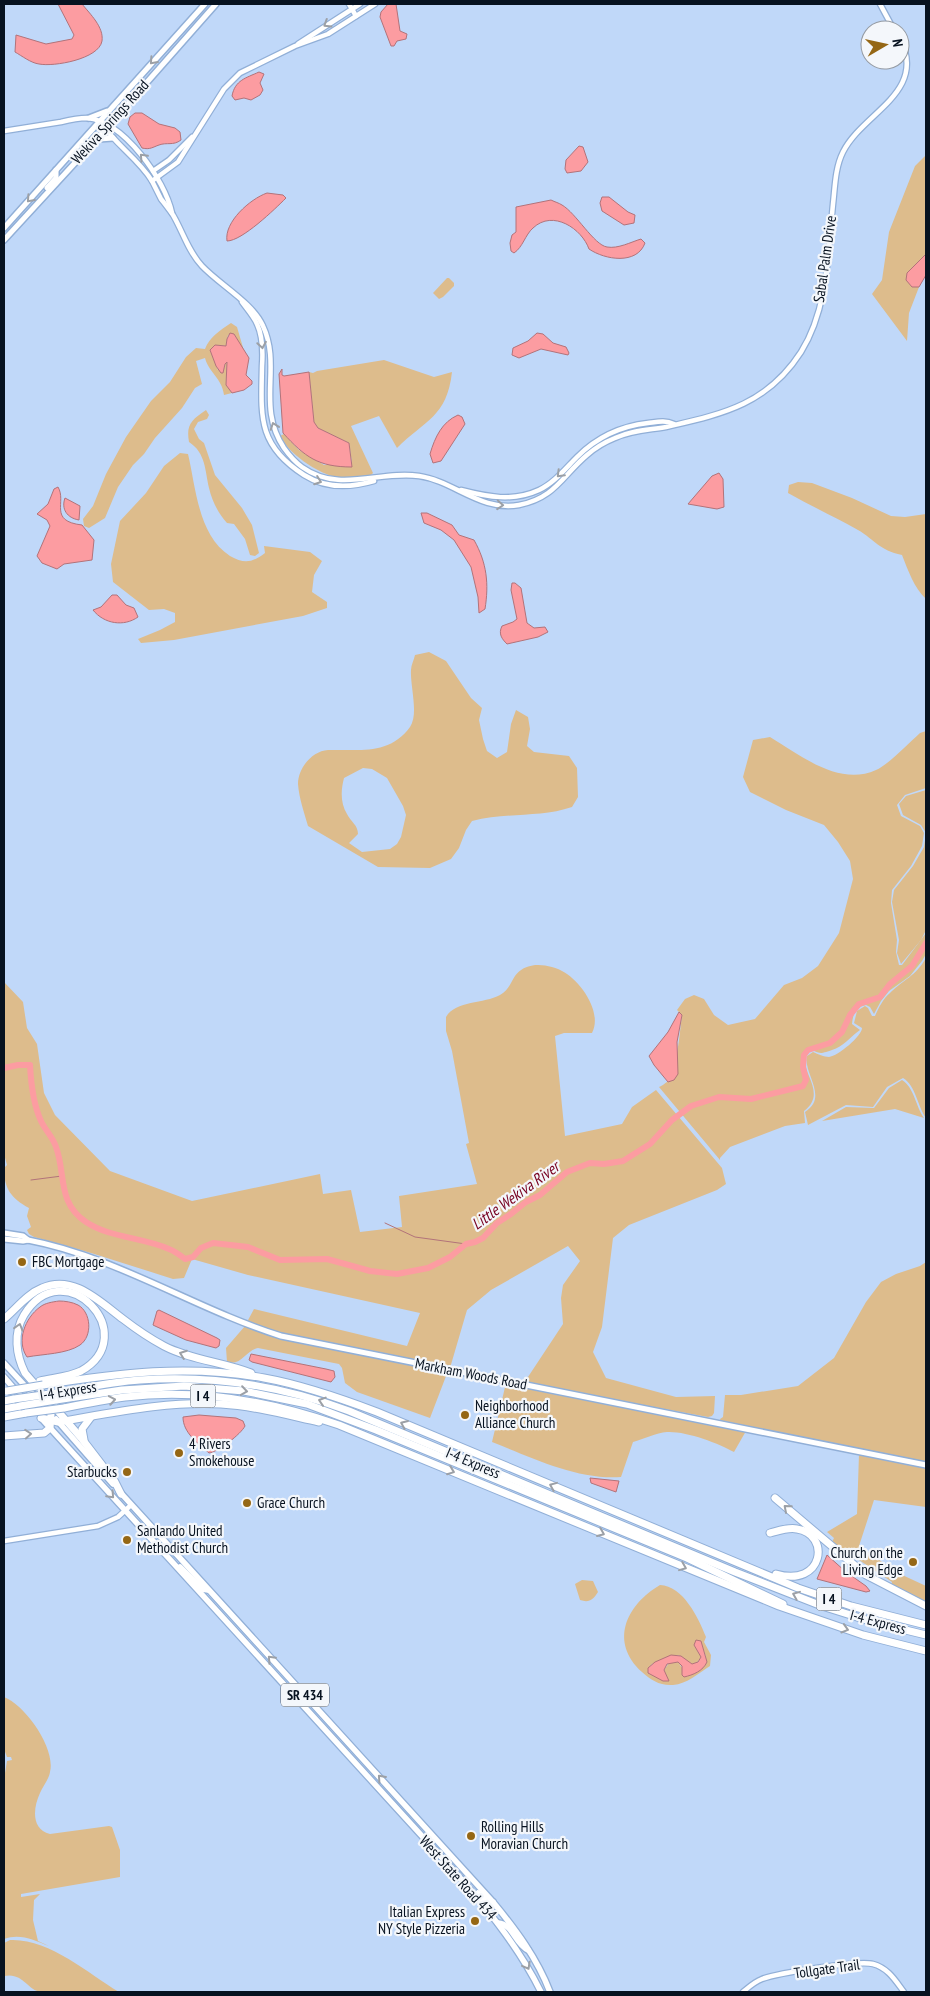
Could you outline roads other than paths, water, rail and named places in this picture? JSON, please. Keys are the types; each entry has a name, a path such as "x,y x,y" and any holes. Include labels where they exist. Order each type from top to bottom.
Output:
{"highway":[{"path":"4,1319 40,1288 58,1284 69,1285 85,1291 137,1329 165,1346 185,1355 242,1369 263,1377"},
{"path":"41,1383 78,1372 89,1365 98,1354 103,1336 101,1320 96,1309 79,1295 57,1292 40,1299 27,1310 20,1320 17,1334 19,1362 25,1373 84,1440 115,1482 121,1494"},
{"name":"I 4","path":"5,1391 41,1383 162,1370 215,1371 263,1377 322,1392 377,1412 831,1600 926,1626"},
{"name":"I-4 Express","path":"4,1401 139,1380 186,1379 241,1383 305,1396 349,1411 735,1572 822,1606 873,1622 926,1635"},
{"name":"I-4 Express","path":"4,1409 122,1390 184,1386 244,1391 307,1404 368,1427 686,1558 773,1598 798,1614"},
{"name":"I 4","path":"4,1417 124,1397 150,1395 213,1396 296,1410 339,1424 798,1614 863,1635 926,1651"},
{"path":"41,1418 53,1421 68,1420 171,1405 222,1404 339,1424"},
{"path":"84,1440 82,1429 92,1416"},
{"path":"4,1436 44,1433 53,1421"},
{"path":"775,1498 866,1575 926,1606"},
{"path":"736,1562 787,1577 802,1576 814,1567 818,1549 810,1534 801,1529 793,1528 770,1533"}],"main road":[{"name":"Wekiva Springs Road","path":"4,228 205,4"},
{"name":"Wekiva Springs Road","path":"4,240 105,130 216,4"},
{"path":"89,118 110,110"},
{"path":"96,140 103,137 113,138"},
{"path":"36,205 56,178 56,170"},
{"name":"Markham Woods Road","path":"4,1234 23,1236 28,1240"},
{"name":"Markham Woods Road","path":"4,1239 28,1240 54,1246 97,1261 165,1287 245,1323 281,1336 926,1465"},
{"name":"SR 434","path":"4,1362 53,1421 97,1480 304,1708"},
{"path":"4,1377 41,1418"},
{"name":"SR 434","path":"53,1421 336,1728 493,1902 513,1925 530,1952 550,1992"},
{"path":"172,1564 182,1569 202,1590 208,1590"},
{"path":"201,1595 210,1597 235,1619"},
{"path":"304,1708 312,1712 329,1730 336,1728"},
{"name":"West State Road 434","path":"304,1708 463,1881 498,1923 522,1956 541,1992"},
{"path":"463,1881 470,1885 482,1898 488,1902 493,1902"},
{"path":"498,1923 507,1926 523,1948 530,1952"}],"street":[{"path":"295,46 350,6 359,4 363,12"},
{"path":"152,181 178,162 224,89 240,72 295,46 328,34 375,4"},
{"path":"880,4 889,20"},
{"path":"350,6 356,16"},
{"name":"Sabal Palm Drive","path":"100,121 105,130 135,159 152,181 173,215 194,256 208,272 241,301 250,306 262,322 267,334 270,355 271,418 276,433 290,455 303,468 323,476 353,481 402,475 422,476 448,484 471,498 490,505 509,506 526,503 555,489 588,454 614,438 636,431 713,417 748,402 774,382 801,352 814,323 821,300 840,161 856,132 894,98 906,70"},
{"path":"4,131 89,118 100,121"},
{"name":"Sabal Palm Drive","path":"100,121 110,124 146,159 168,197 173,215"},
{"path":"147,174 169,160 198,130"},
{"name":"Sabal Palm Drive","path":"241,301 257,324 263,352 262,420 273,447 280,456 301,473 322,484 353,487 385,477"},
{"name":"Sabal Palm Drive","path":"455,488 490,497 507,498 523,495 546,486 585,450 611,433 635,425 668,421 674,424"},
{"path":"4,1541 98,1526 112,1520 132,1505"},
{"name":"Tollgate Trail","path":"743,1992 753,1983 769,1977 865,1962 884,1969 904,1992"}],"waterway":[{"name":"Little Wekiva River","path":"4,1068 30,1065 34,1101 38,1114 56,1147 66,1197 70,1206 77,1214 95,1227 159,1245 185,1259 193,1257 201,1248 213,1243 248,1247 280,1260 327,1259 370,1271 397,1274 428,1268 450,1257 466,1244 483,1238 497,1223 526,1202 540,1195 567,1172 590,1163 604,1164 623,1161 650,1144 672,1120 691,1106 719,1097 751,1099 803,1086 806,1080 803,1067 804,1055 808,1050 830,1043 842,1032 850,1015 859,1004 880,997 890,984 912,966 926,943"},
{"path":"31,1180 62,1176"},
{"path":"385,1223 415,1237 466,1244"}],"place":[{"name":"FBC Mortgage","path":"22,1262"},
{"name":"Neighborhood Alliance Church","path":"465,1415"},
{"name":"4 Rivers Smokehouse","path":"179,1453"},
{"name":"Starbucks","path":"127,1472"},
{"name":"Grace Church","path":"247,1503"},
{"name":"Sanlando United Methodist Church","path":"127,1540"},
{"name":"Church on the Living Edge","path":"913,1562"},
{"name":"Rolling Hills Moravian Church","path":"471,1836"},
{"name":"Italian Express NY Style Pizzeria","path":"475,1921"}]}
